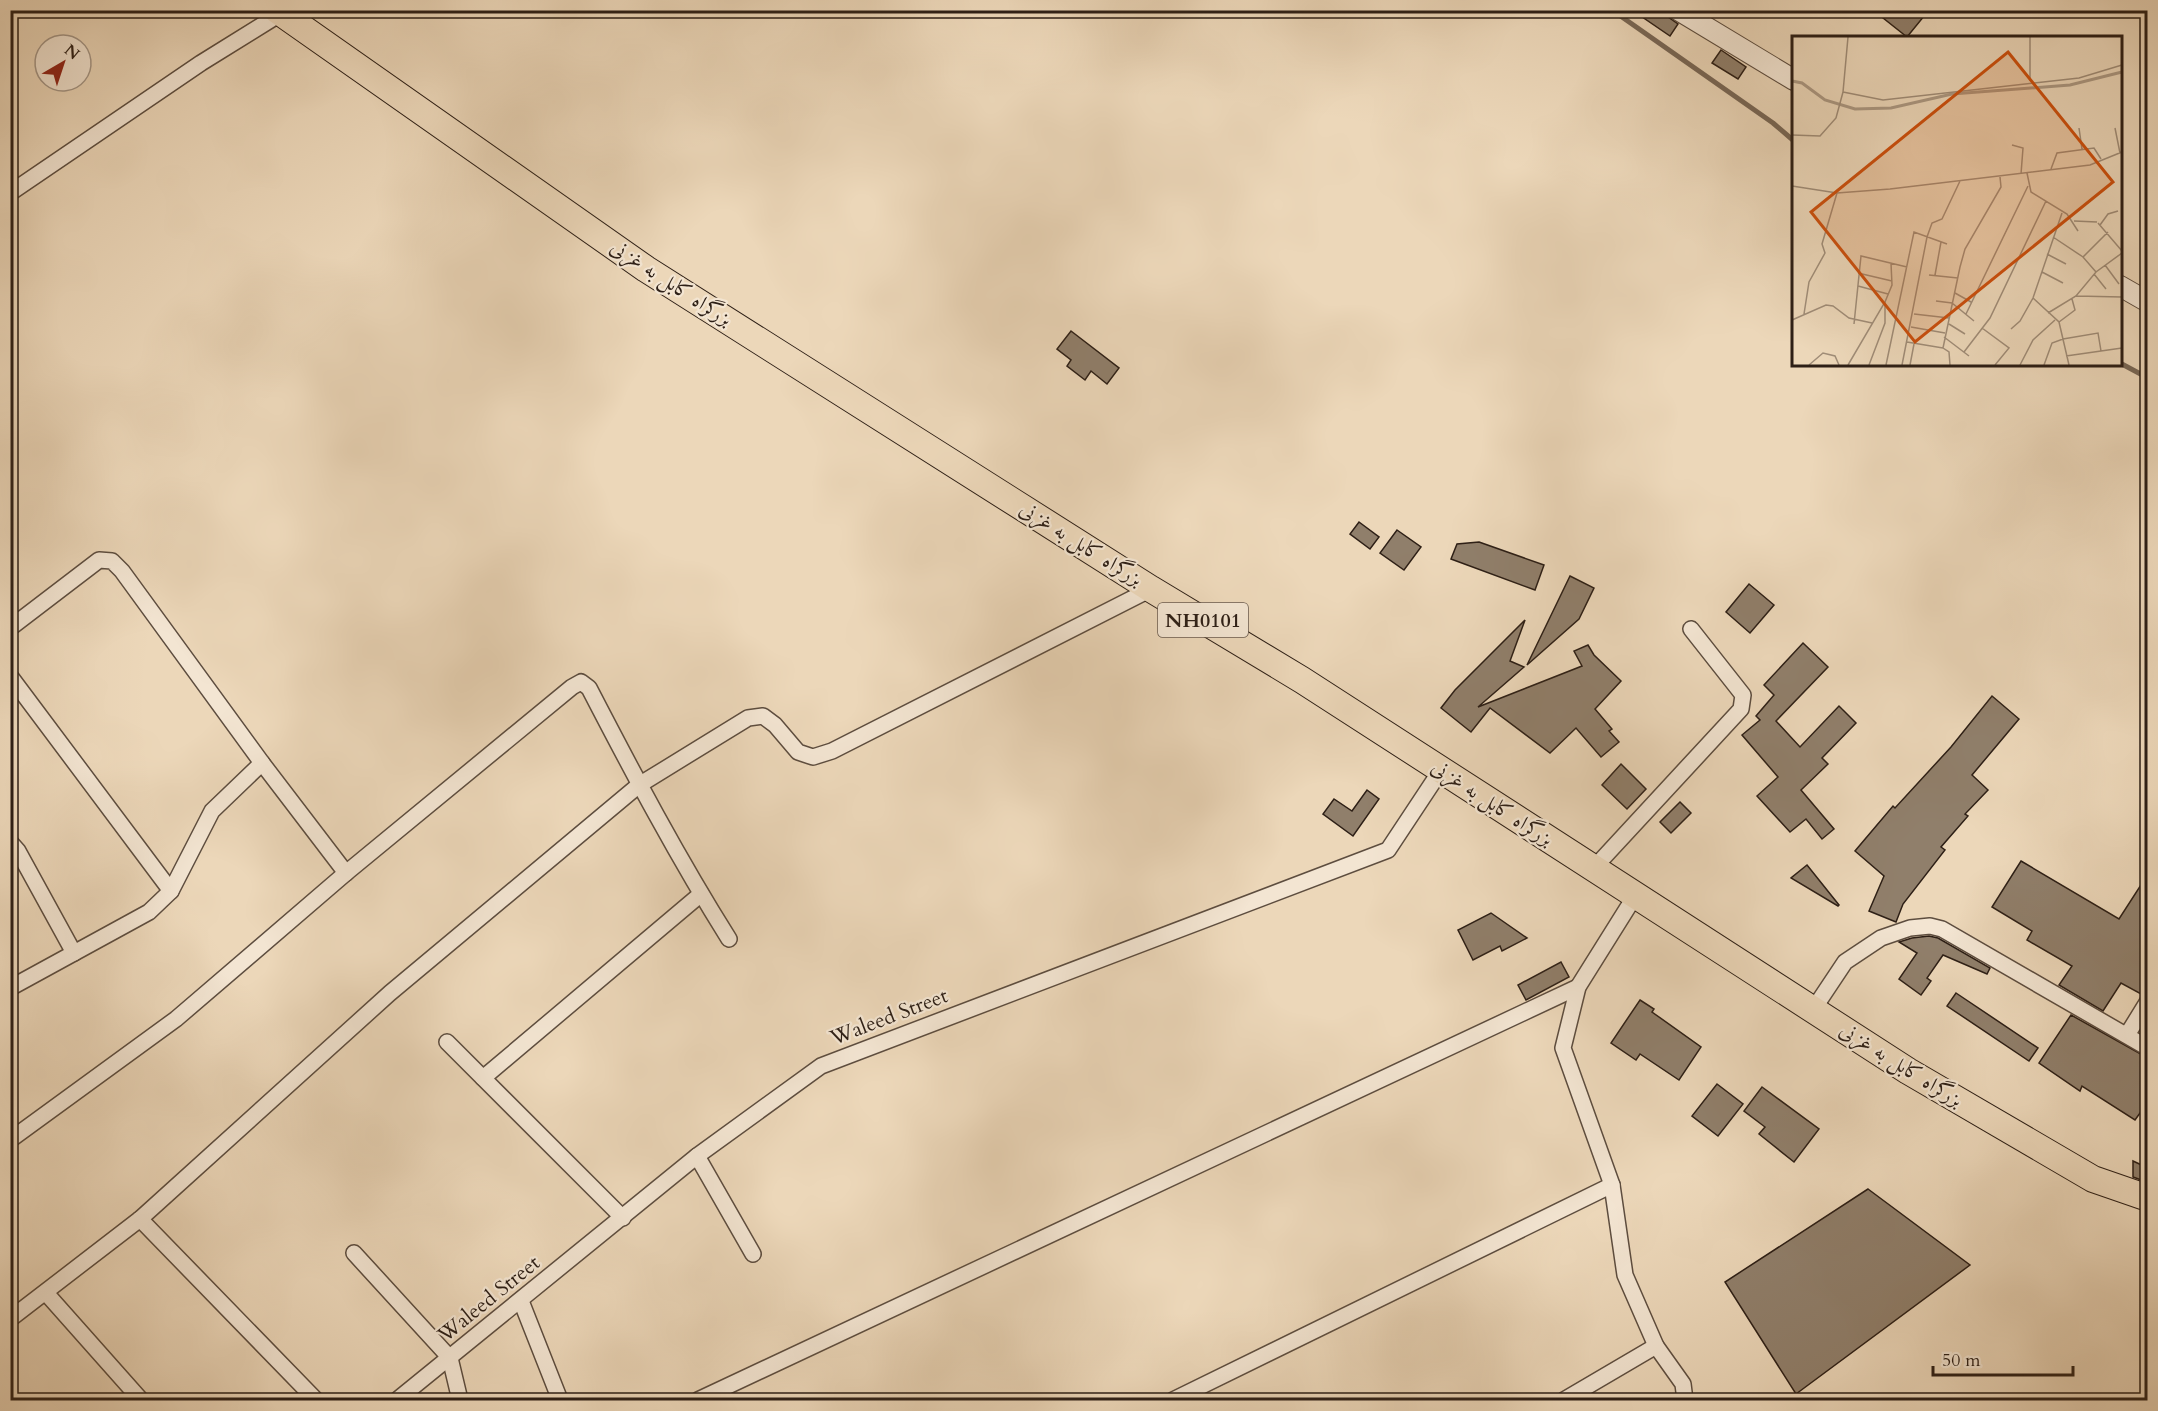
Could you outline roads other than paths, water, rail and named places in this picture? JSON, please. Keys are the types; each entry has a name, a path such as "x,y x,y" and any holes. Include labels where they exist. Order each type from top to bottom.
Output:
{"highway":[{"name":"بزرگراه کابل به غزنی","path":"279,12 646,269 1151,589 1302,680 1908,1071 2093,1179 2148,1198"}],"street":[{"path":"1678,10 1792,79"},
{"path":"10,193 279,12"},
{"path":"2122,287 2148,302"},
{"path":"10,628 99,560 112,561 122,571 262,763 346,873"},
{"path":"10,1318 140,1219 390,993 639,785 748,718 764,716 775,725 798,752 813,757 832,751 1151,589"},
{"path":"1593,869 1741,710 1743,695 1690,629"},
{"path":"10,676 171,891"},
{"path":"10,1140 176,1019 346,873 581,682 589,688 639,785 729,939"},
{"path":"10,988 149,912 171,891 212,811 262,763"},
{"name":"Waleed Street","path":"397,1401 697,1156 820,1066 1388,850 1441,770"},
{"path":"10,842 18,851 74,953"},
{"path":"483,1078 701,894"},
{"path":"1635,896 1578,987 1563,1047 1612,1185 1625,1275 1656,1346 1683,1384 1685,1401"},
{"path":"1813,1010 1845,962 1881,938 1910,928 1930,926 1942,929 2148,1048"},
{"path":"698,1401 1578,987"},
{"path":"2127,1035 2148,1001"},
{"path":"447,1042 623,1218"},
{"path":"697,1156 753,1254"},
{"path":"1173,1401 1612,1185"},
{"path":"140,1219 316,1401"},
{"path":"354,1253 450,1358 460,1401"},
{"path":"45,1293 141,1401"},
{"path":"521,1300 560,1401"},
{"path":"1564,1401 1656,1346"}],"waterway":[{"path":"1612,10 1773,123 1792,139"},
{"path":"2122,364 2148,378"}]}
